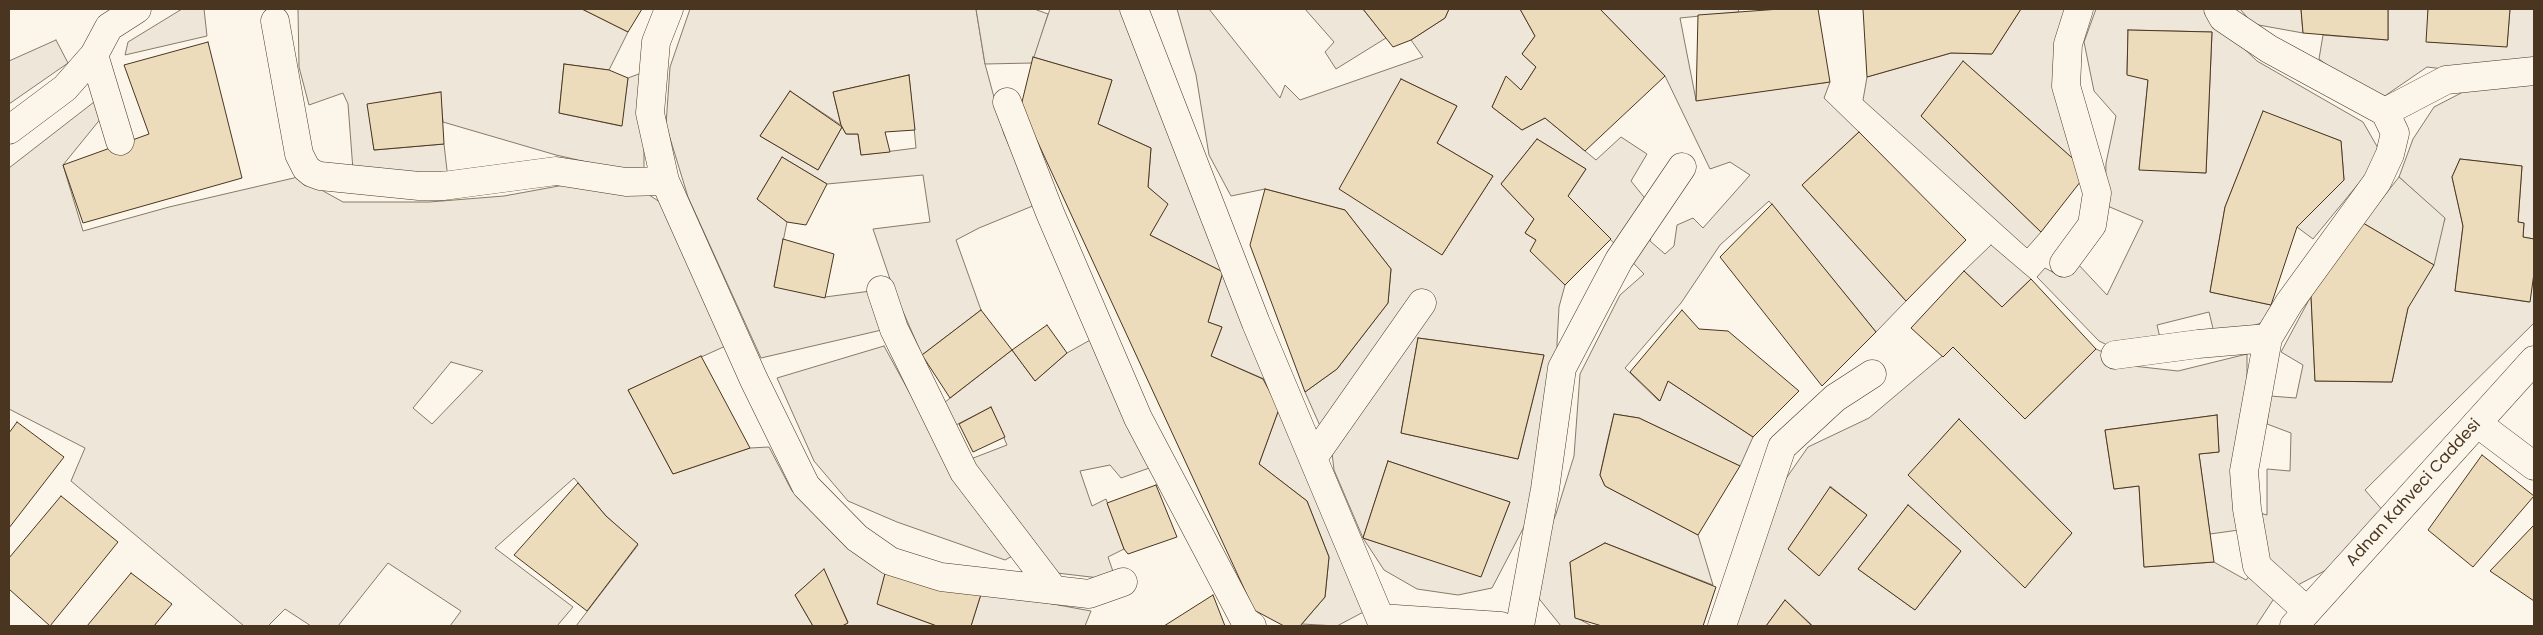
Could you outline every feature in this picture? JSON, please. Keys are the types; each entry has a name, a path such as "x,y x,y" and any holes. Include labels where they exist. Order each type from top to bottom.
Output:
{"street":[{"path":"9,130 65,88 94,55 109,27 137,9"},
{"path":"668,9 656,42 650,114 665,181 754,380 806,486 858,538 890,560 941,577 1089,594 1123,582"},
{"path":"1134,9 1256,323 1313,458 1372,622 1501,626"},
{"path":"2064,263 2092,224 2097,193 2066,86 2068,44 2079,9"},
{"path":"2218,9 2223,18 2269,49 2385,112 2396,133 2390,154 2377,182 2289,303 2268,338 2244,471 2247,509 2257,566 2300,618"},
{"path":"275,21 299,154 306,168 320,176 419,186 443,186 556,171 626,182 665,181"},
{"path":"94,55 120,142"},
{"path":"2385,112 2446,80 2534,71"},
{"path":"1008,102 1050,213 1138,418 1245,621 1252,626"},
{"path":"1520,626 1545,489 1562,368 1619,260 1682,167"},
{"path":"881,290 894,329 964,472 1054,590"},
{"path":"1313,458 1422,303"},
{"path":"2115,355 2198,344 2268,338"},
{"name":"Adnan Kahveci Caddesi","path":"2300,618 2534,360"},
{"path":"1722,626 1782,448 1835,398 1872,374"},
{"path":"2477,423 2534,466"}],"shaded area":[{"path":"182,9 204,9 207,36 125,55 128,42"},
{"path":"298,9 582,9 628,32 609,70 564,64 559,113 621,126 628,78 644,72 644,175 556,155 443,122 440,92 368,105 374,150 444,144 448,179 353,170 348,104 343,93 309,105 299,67"},
{"path":"690,9 976,9 985,64 1004,134 1035,205 979,228 956,240 981,310 922,355 894,291 873,229 930,222 923,175 827,184 782,157 757,199 787,222 774,286 825,297 871,291 886,329 761,358 688,197 666,125 670,67","holes":["909,75 916,148 861,155 858,134 846,134 842,127 818,170 760,136 790,91 841,125 833,92"]},
{"path":"976,9 1034,9 1048,14 1032,63 985,64"},
{"path":"1050,9 1132,9 1371,608 1337,626 1302,624 1325,597 1329,557 1307,501 1259,464 1279,409 1264,379 1211,356 1222,327 1208,322 1223,272 1150,235 1167,204 1148,187 1151,148 1098,124 1112,80 1033,57"},
{"path":"1177,9 1209,9 1280,98 1285,85 1300,100 1423,57 1411,40 1445,18 1449,9 1520,9 1535,36 1522,54 1536,67 1521,90 1506,77 1492,107 1522,130 1545,118 1596,160 1621,137 1647,154 1631,181 1656,212 1650,241 1665,254 1674,246 1677,225 1693,218 1703,228 1750,175 1730,162 1710,169 1665,76 1600,9 1738,9 1739,12 1680,18 1696,100 1830,82 1824,98 1859,132 1802,185 1906,301 1876,332 1769,201 1720,245 1681,303 1625,368 1659,401 1668,381 1753,437 1740,466 1639,418 1614,414 1600,475 1605,486 1698,535 1713,585 1605,543 1570,562 1575,617 1592,626 1561,626 1532,590 1532,571 1556,514 1574,456 1580,374 1620,295 1644,274 1568,196 1586,169 1537,139 1501,184 1534,219 1525,233 1536,240 1565,285 1559,307 1557,344 1560,420 1526,523 1492,588 1458,595 1417,589 1384,570 1363,538 1334,470 1332,453 1305,392 1337,369 1388,303 1391,269 1345,210 1265,189 1231,196 1209,155 1196,75","holes":["1401,79 1457,106 1437,143 1493,176 1442,255","1418,338 1544,355 1518,459 1401,433","1388,461 1510,502 1481,576 1363,538"]},
{"path":"1305,9 1363,9 1386,38 1336,69 1325,52 1334,42"},
{"path":"2021,9 2078,9 2069,53 2088,172 1964,62 1921,116 2041,232 2027,248 1863,100 1867,77 1951,53 1992,54"},
{"path":"2096,9 2203,9 2257,61 2363,122 2382,155 2313,239 2297,227 2344,180 2341,141 2263,112 2225,207 2210,292 2271,305 2268,320 2216,341 2209,312 2157,325 2164,355 2138,360 2099,341 2037,277 2045,268 2062,277 2076,262 2107,295 2143,221 2105,205 2106,163 2116,116 2094,91 2084,42","holes":["2128,30 2212,32 2206,173 2139,169 2148,80 2127,74"]},
{"path":"2240,9 2301,9 2303,33 2253,24"},
{"path":"2388,9 2428,9 2428,42 2507,46 2510,9 2534,9 2534,239 2523,237 2524,223 2518,222 2522,166 2460,159 2452,177 2463,226 2455,291 2529,302 2534,273 2534,323 2365,490 2385,513 2349,558 2275,597 2256,626 1813,626 1785,600 1766,626 1731,626 1759,505 1785,480 1808,447 1869,418 1953,347 2025,419 2096,349 2133,366 2178,371 2247,354 2247,400 2239,507 2267,515 2267,469 2290,471 2291,433 2267,424 2270,396 2296,398 2303,365 2281,352 2311,296 2315,381 2392,382 2408,308 2445,219 2399,177 2413,139 2434,107 2463,92 2486,74 2427,67 2376,102 2319,59 2323,35 2388,40","holes":["2217,415 2219,452 2199,454 2210,534 2239,530 2259,565 2246,580 2214,562 2144,567 2139,486 2114,489 2105,430","1959,419 2072,533 2025,587 1909,475","1831,487 1867,515 1818,575 1788,549","1908,505 1961,551 1915,610 1858,569"]},
{"path":"56,40 68,63 9,104 9,61"},
{"path":"94,102 102,117 63,165 83,231 169,207 298,177 343,202 429,202 504,196 575,183 640,189 669,208 730,344 628,390 673,474 750,448 769,447 792,491 836,531 888,562 878,604 937,626 842,626 848,622 824,570 795,595 813,626 576,626 638,545 606,516 574,478 495,548 573,607 557,626 450,626 461,611 388,563 338,626 311,626 285,609 268,626 244,626 71,481 85,448 9,409 9,168","holes":["451,362 483,371 432,424 413,408"]},
{"path":"2399,177 2445,218 2434,265 2363,223"},
{"path":"1991,245 2031,279 2002,307 1964,271"},
{"path":"1092,339 1155,466 1121,478 1110,465 1080,471 1092,506 1106,499 1124,549 1108,557 1116,580 1057,573 963,462 1007,445 991,407 954,426 940,406 1012,350 1035,381 1067,353"},
{"path":"884,346 925,421 1016,554 1005,560 897,522 848,501 814,461 777,378"},
{"path":"982,591 1091,611 1085,626 971,626"}],"building":[{"path":"582,9 642,9 628,32"},
{"path":"1363,9 1449,9 1445,18 1411,40 1393,47"},
{"path":"1520,9 1600,9 1665,76 1585,151 1545,118 1522,130 1492,107 1506,76 1521,90 1536,67 1522,54 1535,36"},
{"path":"1780,9 1818,9 1830,82 1696,101 1698,15"},
{"path":"1863,9 2021,9 1992,54 1951,53 1867,77"},
{"path":"2301,9 2388,9 2388,40 2303,33"},
{"path":"2428,9 2510,9 2507,47 2426,42"},
{"path":"2128,30 2212,32 2206,173 2139,170 2148,80 2127,75"},
{"path":"208,42 242,178 83,223 63,165 149,134 124,65"},
{"path":"1033,57 1112,80 1098,124 1151,148 1148,187 1168,204 1150,235 1223,272 1208,322 1222,327 1211,356 1263,379 1279,409 1259,464 1307,501 1329,557 1325,597 1300,626 1284,626 1254,610 1021,106"},
{"path":"1963,61 2088,172 2041,232 1921,116"},
{"path":"564,64 609,70 628,78 622,126 559,113"},
{"path":"909,75 915,130 885,132 890,152 861,155 858,134 846,134 841,125 833,92"},
{"path":"1401,79 1457,106 1437,143 1493,176 1442,255 1339,189"},
{"path":"790,91 842,127 818,170 760,136"},
{"path":"441,92 444,144 374,150 367,104"},
{"path":"2263,111 2341,141 2344,180 2297,227 2271,305 2210,292 2225,207"},
{"path":"1859,132 1966,240 1906,301 1802,185"},
{"path":"1537,139 1586,169 1568,196 1611,239 1565,285 1530,251 1536,240 1525,233 1534,219 1501,184"},
{"path":"782,157 827,184 806,225 787,222 757,199"},
{"path":"2460,159 2522,166 2518,222 2524,223 2523,237 2534,239 2534,273 2530,302 2455,291 2463,226 2452,177"},
{"path":"1265,189 1345,210 1391,269 1388,303 1337,369 1305,392 1250,245"},
{"path":"1772,204 1876,332 1822,386 1720,257"},
{"path":"2363,223 2434,265 2408,308 2392,382 2315,381 2311,296"},
{"path":"783,239 834,254 825,298 774,287"},
{"path":"1964,271 2002,307 2031,279 2096,349 2025,419 1953,347 1943,357 1911,328"},
{"path":"981,310 1012,350 950,398 922,355"},
{"path":"1682,310 1699,329 1728,331 1799,391 1753,437 1668,381 1660,401 1630,372"},
{"path":"1047,325 1067,353 1035,381 1012,350"},
{"path":"1418,338 1544,355 1518,459 1401,433"},
{"path":"701,356 750,448 673,474 628,390"},
{"path":"991,407 1005,437 973,452 959,424"},
{"path":"1614,414 1639,418 1740,466 1698,535 1605,486 1600,475"},
{"path":"2217,415 2219,452 2199,454 2214,562 2144,567 2139,486 2114,489 2105,430"},
{"path":"1959,419 2072,533 2025,588 1908,475"},
{"path":"17,422 64,457 9,528 9,433"},
{"path":"2482,455 2534,496 2473,567 2428,530"},
{"path":"1388,461 1510,502 1481,577 1363,538"},
{"path":"578,483 606,516 638,544 587,611 514,555"},
{"path":"1156,485 1177,537 1128,554 1124,549 1107,503"},
{"path":"1830,487 1867,515 1819,576 1788,549"},
{"path":"61,496 118,542 50,626 9,589 9,558"},
{"path":"1908,505 1961,551 1915,610 1858,569"},
{"path":"2534,525 2534,601 2490,571"},
{"path":"1605,543 1716,587 1703,626 1602,626 1575,618 1570,562"},
{"path":"888,562 982,591 971,626 937,626 877,604"},
{"path":"824,569 848,623 842,626 813,626 795,595"},
{"path":"131,573 172,604 154,626 87,626"},
{"path":"1213,595 1225,626 1164,626"},
{"path":"1785,600 1812,626 1766,626"}]}
